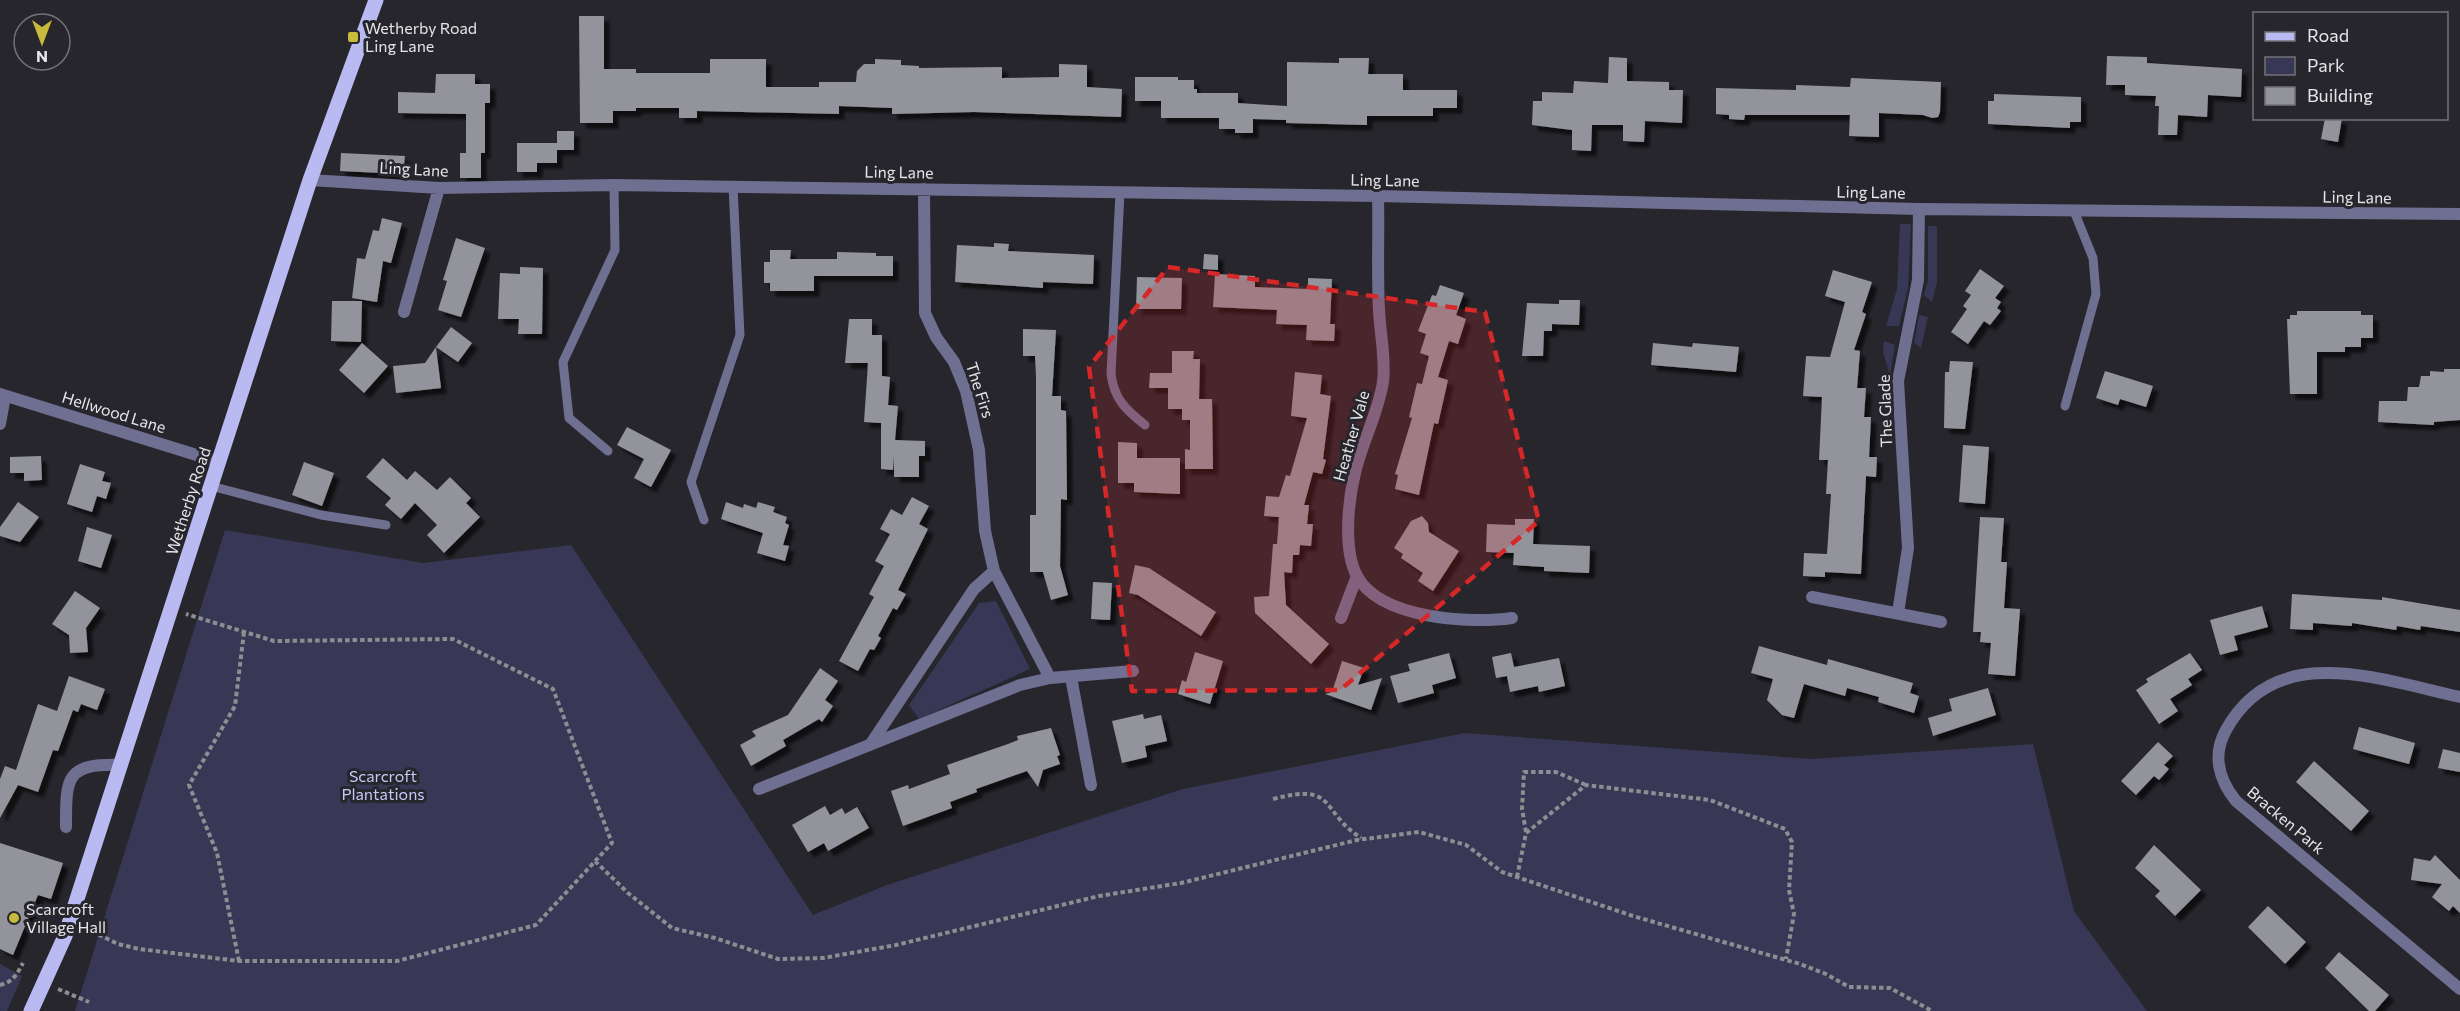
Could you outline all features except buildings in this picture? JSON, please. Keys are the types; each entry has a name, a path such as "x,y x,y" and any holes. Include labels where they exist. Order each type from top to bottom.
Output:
{"main road":[{"name":"Wetherby Road","path":"31,1011 70,920 310,180 376,0"}],"street":[{"name":"Ling Lane","path":"310,180 439,188 614,185 733,186 1378,196 1919,209 2460,214"},
{"path":"404,312 439,188"},
{"name":"The Firs","path":"924,189 925,313 936,337 954,362 966,391 980,450 985,531 994,571 1050,678"},
{"name":"Heather Vale","path":"1357,576 1349,543 1349,508 1355,472 1377,411 1383,380 1379,308 1378,196"},
{"name":"The Glade","path":"1898,613 1908,548 1898,381 1918,280 1919,209"},
{"path":"0,424 3,395"},
{"name":"Hellwood Lane","path":"3,395 219,462"},
{"path":"870,745 974,589 994,571"},
{"path":"1341,618 1357,576 1374,595 1407,610 1459,621 1512,618"},
{"path":"1812,597 1941,622"},
{"path":"759,789 1020,685 1050,678 1133,671"},
{"name":"Bracken Park","path":"2460,697 2339,672 2309,672 2266,687 2243,706 2225,731 2219,744 2218,760 2227,789 2236,801 2460,989"},
{"path":"1071,677 1092,785"},
{"path":"66,827 66,789 71,778 80,769 94,764 121,765"}],"lane":[{"path":"608,451 569,418 562,362 615,250 614,185"},
{"path":"704,520 691,482 740,335 733,186"},
{"path":"1120,192 1111,374 1118,398 1125,409 1145,426"},
{"path":"2066,406 2096,294 2096,274 2088,241 2074,211"},
{"path":"211,486 321,515 386,525"}],"path":[{"path":"70,920 118,944 139,949 239,961 398,961 536,925 612,843 553,689 453,639 274,641 171,610"},
{"path":"239,961 217,852 189,785 235,706 244,632"},
{"path":"1517,877 1526,832 1522,809 1524,772 1556,772 1586,785 1710,800 1785,829 1792,842 1789,890 1794,914 1786,959"},
{"path":"1526,832 1586,785"},
{"path":"1273,799 1299,792 1320,796 1349,830 1362,839"},
{"path":"595,861 628,893 672,928 715,938 778,959 823,958 896,945 1099,896 1180,883 1362,839 1419,832 1466,845 1502,872 1633,916 1786,959 1826,974 1849,987 1890,988 1932,1011"},
{"path":"0,985 9,983 23,963"},
{"path":"44,983 89,1002"}],"highlighted area":[{"path":"1168,267 1485,312 1539,521 1340,690 1132,691 1089,367"}],"green space":[{"path":"1900,224 1911,224 1908,288 1899,326 1886,326 1897,289"},
{"path":"1928,226 1937,226 1937,282 1932,302 1924,295 1928,280"},
{"path":"1919,315 1928,317 1921,348 1914,343"},
{"path":"1884,341 1895,345 1890,375 1883,352"},
{"name":"Scarcroft Plantations","path":"225,530 423,563 571,545 813,915 887,885 1183,789 1465,733 1812,759 2033,744 2074,911 2147,1011 75,1011"},
{"path":"996,601 1030,669 919,719 909,705 979,603"},
{"path":"0,964 22,976 7,1011 0,1011"}],"place":[{"name":"Wetherby Road Ling Lane","path":"353,37"},
{"name":"Scarcroft Village Hall","path":"14,918"}]}
